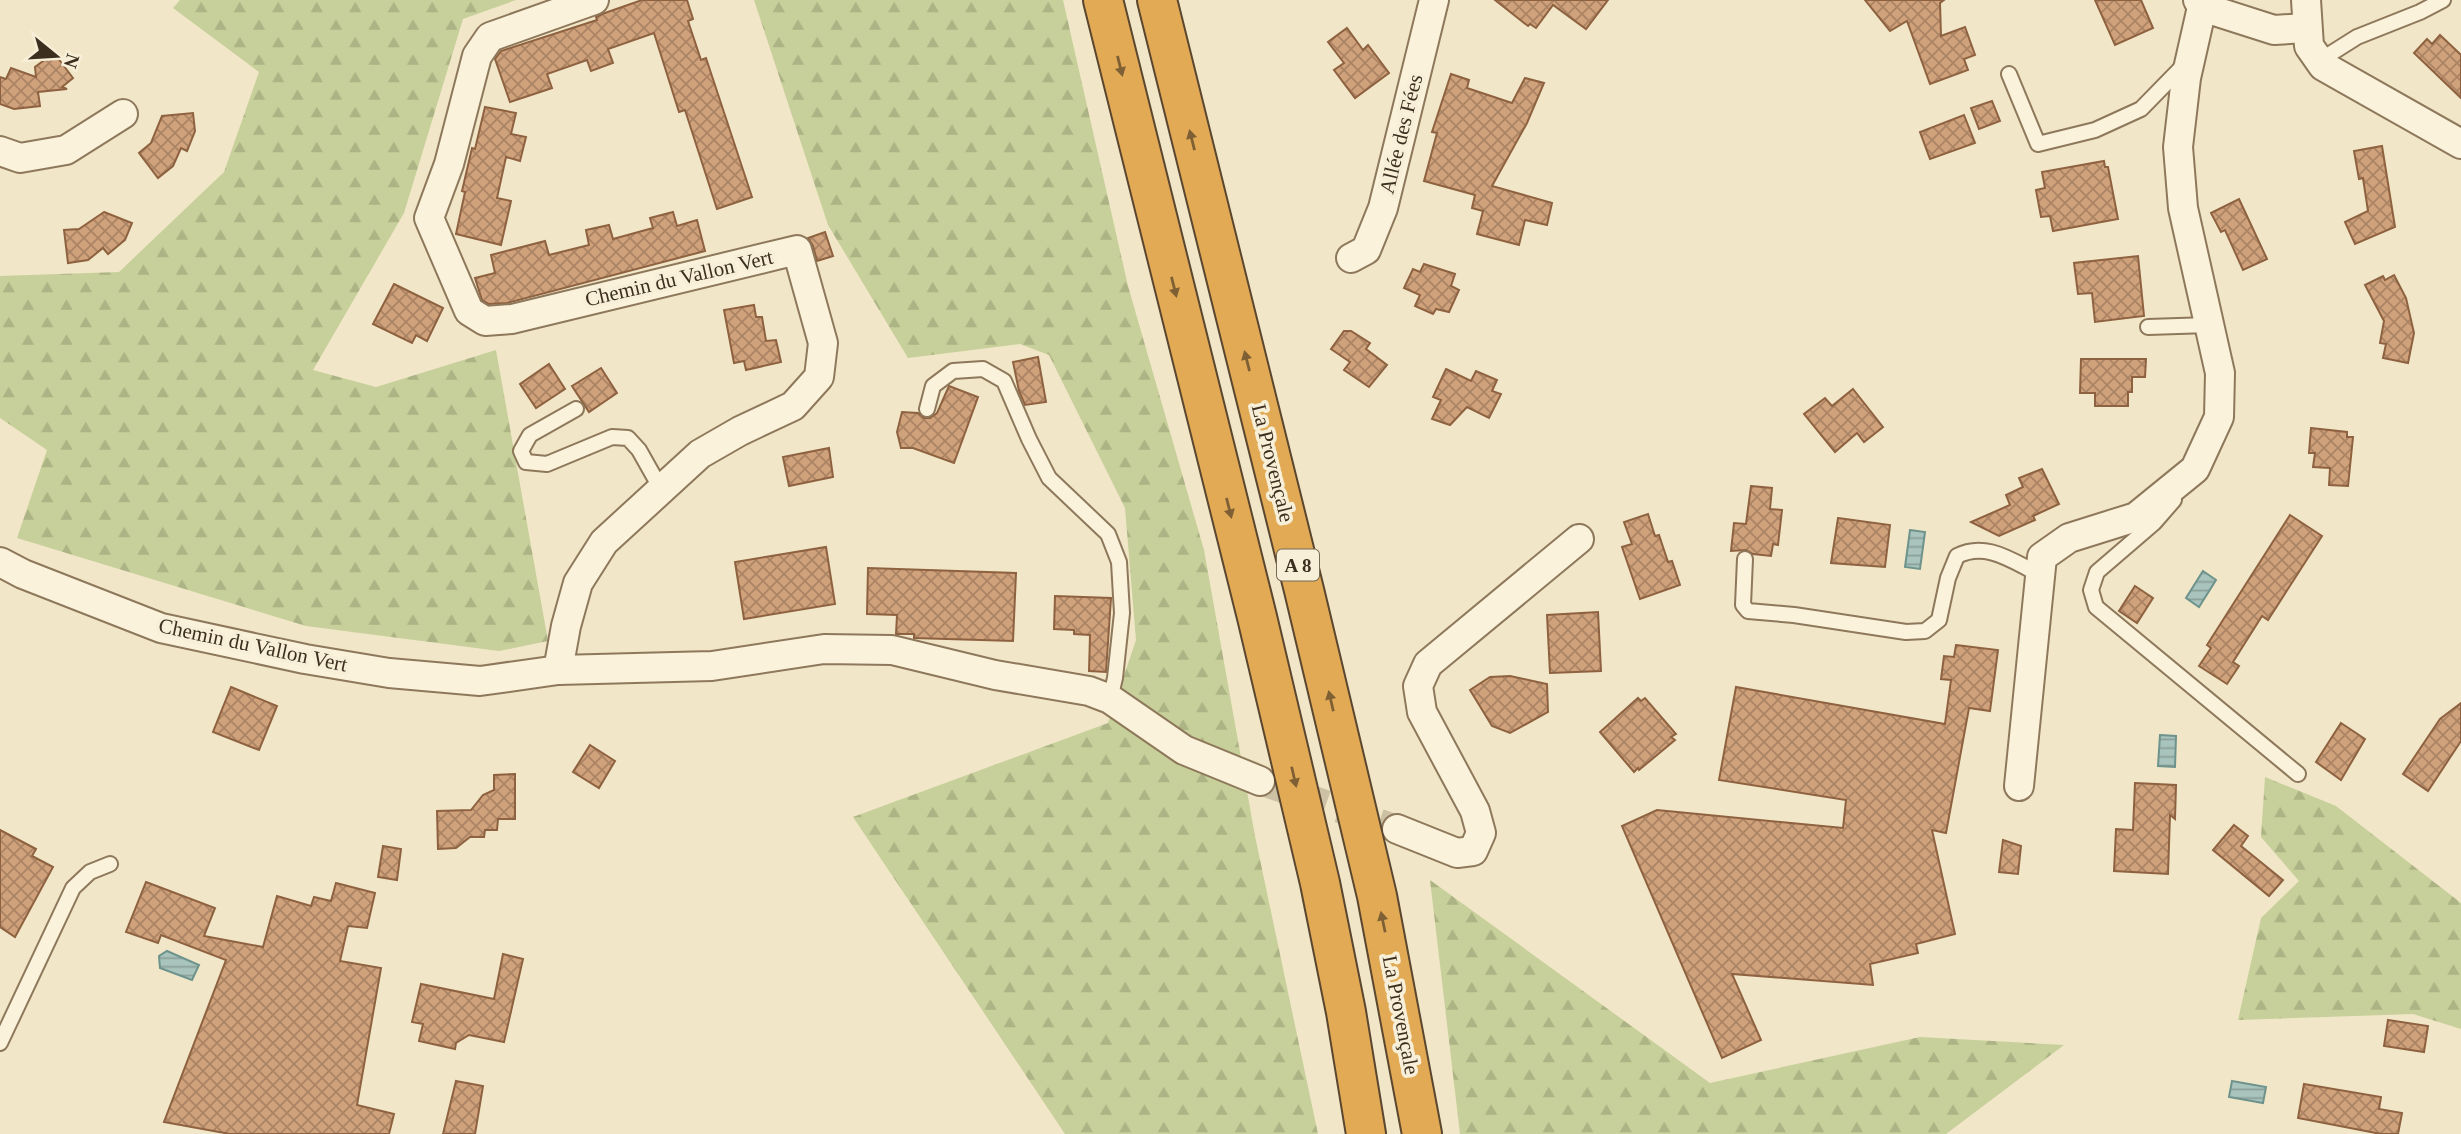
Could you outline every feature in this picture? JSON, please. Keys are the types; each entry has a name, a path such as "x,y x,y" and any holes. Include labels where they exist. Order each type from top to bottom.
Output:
{"highway":[{"name":"A 8","path":"1103,0 1257,617 1320,883 1346,1012 1366,1134"},
{"name":"La Provençale","path":"1157,0 1377,896 1422,1134"}],"street":[{"name":"Chemin du Vallon Vert","path":"558,670 578,583 604,542 700,454 793,406 819,377 823,343 797,250 512,319 485,321 469,310 429,218 449,164 477,56 490,37 594,0"},
{"name":"Allée des Fées","path":"1351,258 1367,250 1383,208 1434,0"},
{"path":"2306,0 2309,46 2319,61 2461,144"},
{"path":"2019,786 2042,558 2069,538 2136,517 2195,469 2219,418 2220,373 2183,208 2178,147 2186,78 2200,4 2274,30 2306,28"},
{"path":"0,151 20,158 66,150 123,114"},
{"path":"1397,829 1457,853 1473,851 1480,833 1475,811 1422,712 1418,686 1428,664 1579,539"},
{"name":"Chemin du Vallon Vert","path":"0,562 23,574 162,628 305,659 389,673 480,681 558,670 712,666 824,649 892,650 995,675 1089,691 1110,699 1184,750 1260,781"}],"lane":[{"path":"2319,61 2357,37 2443,0"},
{"path":"2009,74 2038,144 2095,130 2141,109 2190,59"},
{"path":"2148,327 2209,325"},
{"path":"927,409 933,386 953,371 983,369 1003,381 1049,478 1108,534 1119,562 1122,613 1110,699"},
{"path":"576,409 530,435 521,452 526,462 547,464 612,437 628,438 639,450 662,489"},
{"path":"2186,477 2177,497 2154,523 2096,572 2091,590 2096,607 2298,774"},
{"path":"1745,559 1743,605 1748,611 1906,632 1925,631 1939,620 1948,578 1957,556 1970,549 1989,550 2039,574"},
{"path":"0,1043 73,888 90,872 110,864"}],"green space":[{"path":"180,0 516,0 463,19 404,213 313,370 376,387 496,350 548,641 499,651 306,626 17,538 47,450 0,418 0,276 119,272 224,172 259,72 173,8"},
{"path":"754,0 1063,0 1128,286 1204,550 1255,836 1318,1134 1065,1134 853,817 1108,723 1136,640 1125,508 1049,355 1020,344 908,358 828,225"},
{"path":"2265,777 2336,806 2461,903 2461,1029 2413,1014 2238,1020 2261,918 2299,881 2261,837"},
{"path":"1430,880 1710,1083 1920,1037 2064,1045 1946,1134 1460,1134"}],"water":[{"path":"1910,530 1925,532 1920,569 1905,567"},
{"path":"2203,571 2216,580 2199,607 2186,598"},
{"path":"2160,735 2176,736 2175,767 2158,766"},
{"path":"167,951 199,965 192,980 160,968 159,956"},
{"path":"2232,1081 2266,1087 2263,1103 2229,1097"}],"building":[{"path":"642,0 687,0 693,19 688,21 701,60 706,58 752,197 717,209 685,110 679,112 654,33 608,49 613,63 591,71 587,60 547,74 552,88 510,102 495,59 501,51 597,20 596,17 602,14"},
{"path":"1495,0 1608,0 1586,29 1553,5 1536,28 1530,24 1528,26"},
{"path":"1865,0 1944,0 1940,3 1941,36 1965,27 1975,55 1964,59 1968,70 1930,84 1907,21 1890,31"},
{"path":"2095,0 2141,0 2153,28 2115,45"},
{"path":"1347,28 1363,50 1368,45 1389,73 1355,98 1334,70 1344,63 1328,42"},
{"path":"2440,35 2461,55 2461,98 2414,53 2427,39 2432,44"},
{"path":"54,53 73,78 62,87 67,89 38,92 40,106 14,109 0,104 0,77 6,79 11,68 36,77 35,67"},
{"path":"1451,74 1469,80 1467,88 1512,103 1525,78 1544,83 1527,123 1492,186 1552,203 1547,225 1525,220 1519,245 1477,234 1483,211 1472,208 1475,195 1424,181 1437,133 1432,132"},
{"path":"1992,101 2000,121 1979,129 1971,108"},
{"path":"485,107 516,113 511,134 526,137 520,161 506,157 497,198 511,201 501,245 456,234 465,192 462,191"},
{"path":"193,113 195,131 187,151 181,148 173,166 158,178 139,153 151,143 162,116"},
{"path":"1964,115 1975,143 1930,159 1920,132"},
{"path":"2382,146 2395,227 2355,244 2345,222 2368,211 2363,178 2359,179 2354,151"},
{"path":"2104,161 2105,167 2108,167 2118,219 2053,231 2050,216 2041,217 2036,190 2045,188 2042,172"},
{"path":"2239,199 2267,259 2243,270 2225,230 2221,232 2211,213"},
{"path":"104,212 132,223 125,240 108,254 103,248 88,260 68,263 64,230 79,229"},
{"path":"673,212 677,226 697,220 705,251 507,303 489,304 482,300 475,278 495,273 491,255 545,241 549,255 589,245 586,230 609,225 613,239 653,228 650,218"},
{"path":"825,232 833,256 817,261 808,238"},
{"path":"2138,256 2144,316 2095,322 2092,293 2078,294 2074,263"},
{"path":"1424,264 1455,274 1451,286 1459,290 1449,312 1436,309 1433,314 1415,306 1420,295 1404,288 1413,269 1420,272"},
{"path":"2394,275 2406,298 2414,333 2408,363 2383,358 2386,344 2380,343 2384,321 2365,285 2383,276 2385,280"},
{"path":"394,284 443,308 427,341 416,335 412,343 373,324"},
{"path":"754,305 756,317 762,317 766,341 776,340 781,362 746,370 744,361 734,363 724,310"},
{"path":"1344,331 1351,331 1370,343 1366,349 1387,365 1369,387 1344,370 1350,362 1331,349"},
{"path":"1038,357 1046,402 1025,405 1013,362"},
{"path":"2081,359 2146,359 2145,377 2132,377 2128,406 2095,406 2095,393 2080,393"},
{"path":"549,364 565,389 536,408 520,384"},
{"path":"601,368 617,393 589,412 572,386"},
{"path":"1446,369 1471,381 1476,371 1497,380 1492,391 1501,394 1489,418 1467,407 1450,425 1432,419 1441,400 1433,397"},
{"path":"949,386 978,397 954,463 913,448 901,448 897,432 902,412 918,413 924,418 930,418 937,413"},
{"path":"1853,389 1883,427 1864,442 1857,433 1835,452 1804,414 1825,398 1832,406"},
{"path":"2311,428 2347,432 2347,437 2353,437 2348,486 2329,485 2330,468 2313,467 2315,453 2309,453"},
{"path":"829,448 833,477 789,486 783,457"},
{"path":"2042,469 2059,504 2033,516 2035,520 1999,536 1971,522 2010,505 2006,495 2023,487 2019,478"},
{"path":"1751,486 1772,488 1770,509 1782,510 1778,545 1773,544 1771,556 1753,554 1746,550 1731,551 1734,523 1746,524"},
{"path":"1648,514 1655,536 1659,535 1668,562 1672,561 1680,585 1640,599 1622,547 1632,544 1624,522"},
{"path":"2290,515 2322,536 2268,620 2262,616 2233,662 2239,666 2227,684 2199,666 2211,648 2207,645"},
{"path":"1838,518 1890,525 1885,567 1831,563"},
{"path":"826,547 835,604 744,619 735,562"},
{"path":"868,568 1016,573 1013,641 914,638 914,634 896,634 897,615 867,614"},
{"path":"2135,586 2153,598 2137,623 2119,611"},
{"path":"1055,596 1111,598 1106,672 1089,671 1090,635 1074,634 1074,630 1054,629"},
{"path":"1598,612 1601,671 1550,673 1547,615"},
{"path":"1956,645 1998,650 1990,711 1969,708 1946,833 1932,830 1955,934 1916,944 1918,953 1870,964 1873,985 1732,974 1761,1040 1722,1058 1622,826 1657,810 1843,828 1846,800 1719,780 1736,687 1945,724 1951,680 1941,679 1944,656 1954,657"},
{"path":"1510,676 1547,684 1548,712 1510,733 1492,726 1470,690 1490,677"},
{"path":"231,687 277,706 259,750 213,732"},
{"path":"1638,698 1641,701 1645,698 1676,734 1671,737 1675,740 1634,772 1600,732"},
{"path":"2461,703 2461,741 2428,791 2403,774 2440,719"},
{"path":"2341,723 2365,739 2341,780 2316,762"},
{"path":"590,745 615,761 599,788 573,772"},
{"path":"515,774 515,819 498,819 497,830 485,830 484,837 470,837 456,848 438,849 437,811 471,810 483,795 494,790 494,775"},
{"path":"2135,783 2176,785 2175,819 2170,815 2168,874 2114,871 2116,829 2133,830"},
{"path":"2234,825 2248,836 2241,846 2283,880 2269,896 2213,850"},
{"path":"0,830 36,849 32,856 53,867 15,937 0,927"},
{"path":"2003,840 2021,846 2018,874 1999,872"},
{"path":"383,846 401,849 397,880 378,877"},
{"path":"146,882 215,908 204,936 263,947 277,896 311,906 314,897 331,901 336,883 375,893 367,928 348,926 340,961 381,968 357,1105 394,1114 389,1134 230,1134 164,1122 226,960 161,935 158,943 126,932"},
{"path":"503,954 523,959 504,1042 469,1035 456,1043 455,1049 419,1041 423,1024 412,1022 421,984 494,999"},
{"path":"2388,1020 2428,1026 2424,1052 2384,1046"},
{"path":"456,1081 483,1086 475,1134 443,1134"},
{"path":"2304,1084 2381,1097 2379,1109 2402,1113 2398,1134 2381,1134 2298,1118"}],"tunnel":[{"path":"1260,781 1397,829"}]}
